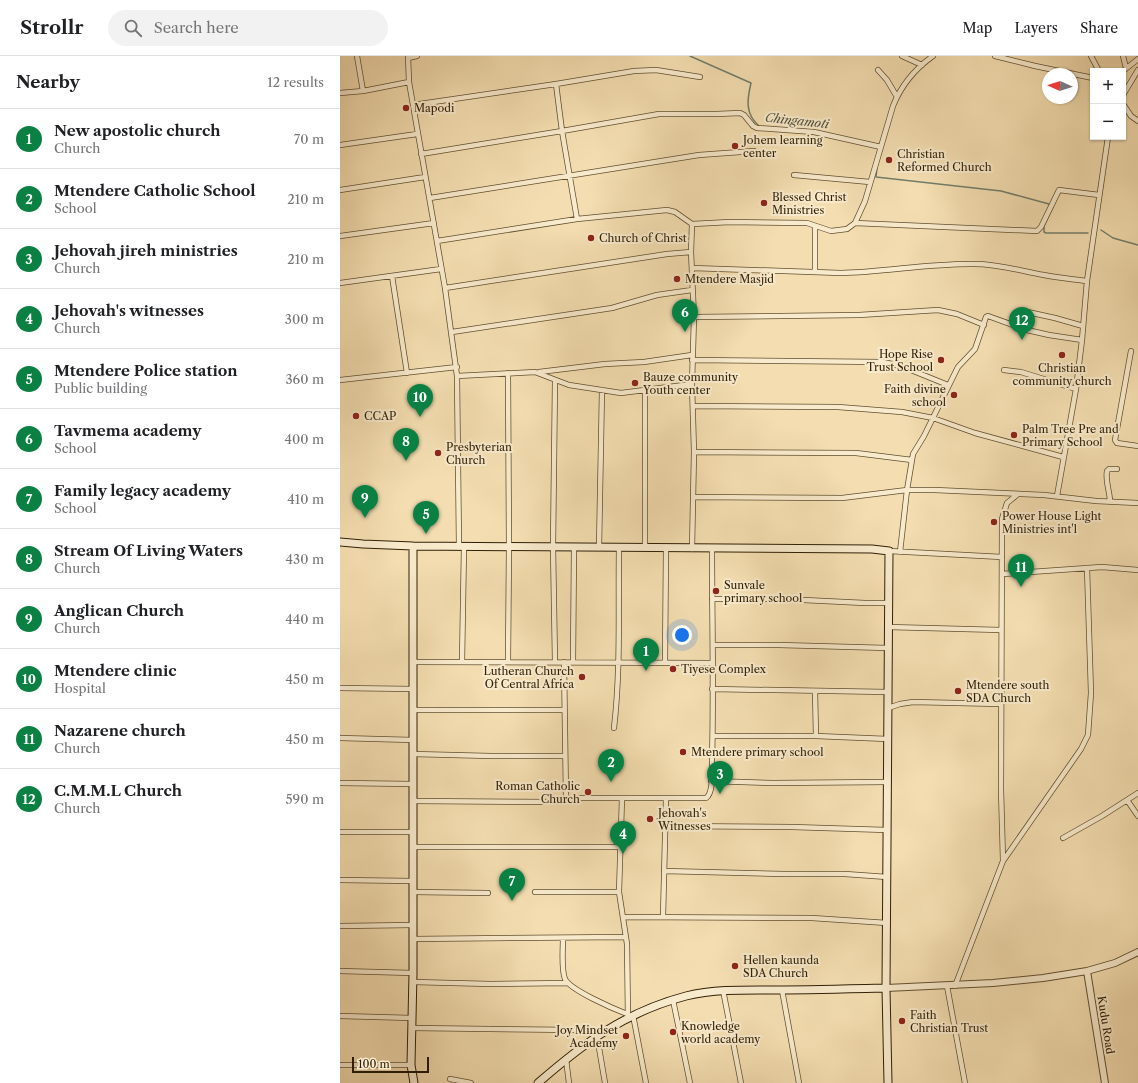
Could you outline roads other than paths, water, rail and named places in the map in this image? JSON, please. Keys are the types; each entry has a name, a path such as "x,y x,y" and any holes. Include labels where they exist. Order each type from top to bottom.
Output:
{"main road":[{"path":"340,542 368,545 462,547 872,549 889,551 886,988 888,1083"},
{"path":"414,546 413,982 411,1065 414,1083"},
{"path":"538,1083 599,1034 629,1016 673,1000 723,990 886,988"}],"street":[{"path":"357,56 363,91"},
{"path":"417,56 408,57 409,82 430,198 458,376 462,547 462,662"},
{"path":"902,56 922,65"},
{"path":"437,241 577,219 667,210 675,212 692,224 730,222 807,223 815,227 831,231 847,229 855,223 865,200 897,96 905,84 922,65 933,56"},
{"path":"995,56 1090,77"},
{"path":"1091,56 1097,68"},
{"path":"1123,56 1125,68"},
{"path":"1126,69 1138,59"},
{"path":"413,105 644,70 656,70 700,77"},
{"path":"878,70 897,96"},
{"path":"1126,90 1138,70"},
{"path":"340,93 363,91 409,82"},
{"path":"556,84 562,131 577,219"},
{"path":"1126,108 1131,116 1138,121"},
{"path":"422,154 659,114 740,113 757,128 814,132 881,147"},
{"path":"340,145 418,134"},
{"path":"1057,496 1076,389 1087,280 1108,140"},
{"path":"430,198 699,155 754,151"},
{"path":"794,175 870,182"},
{"path":"340,190 425,177"},
{"path":"855,223 964,229 1038,231 1059,190 1099,194"},
{"path":"340,236 434,223"},
{"path":"692,224 691,252 694,316 692,357 694,452 692,549"},
{"path":"814,272 815,227"},
{"path":"445,288 667,254 691,252"},
{"path":"692,268 862,273 927,265 977,264 1002,266 1045,276 1087,280"},
{"path":"340,283 441,269"},
{"path":"392,276 407,373"},
{"path":"452,332 612,308 657,295 692,290"},
{"path":"694,316 860,315 938,310 957,314 984,325"},
{"path":"1023,311 1083,326"},
{"path":"900,552 907,490 913,454 933,418 958,367 976,349 986,317 988,316 1027,330 1082,340"},
{"path":"1131,351 1115,440 1117,443 1138,446"},
{"path":"458,376 538,372 605,364 692,357 883,362 900,366 948,385"},
{"path":"340,380 456,367"},
{"path":"1004,370 1021,372 1076,389"},
{"path":"538,372 569,385 621,393 692,384"},
{"path":"508,373 508,662"},
{"path":"555,380 553,548 555,662"},
{"path":"599,548 602,390"},
{"path":"645,390 645,548"},
{"path":"693,406 838,407 902,412 933,418 975,433 1063,457"},
{"path":"694,452 856,453 912,460"},
{"path":"1110,502 1110,494 1106,482 1107,471 1109,468 1117,469"},
{"path":"693,497 842,498 907,490 1057,496 1110,502 1138,503"},
{"path":"1002,860 1002,519 1009,500 1018,494"},
{"path":"573,662 574,548"},
{"path":"614,728 619,662 619,548"},
{"path":"665,662 666,549"},
{"path":"413,801 560,802 566,798 706,798 710,792 713,736 712,549"},
{"path":"889,551 1002,557"},
{"path":"1002,574 1102,567 1138,570"},
{"path":"955,986 1002,860 1081,749 1088,735 1091,693 1087,568"},
{"path":"712,599 783,599 888,603"},
{"path":"888,627 1001,630"},
{"path":"712,645 888,648"},
{"path":"414,662 712,663"},
{"path":"564,662 566,798"},
{"path":"340,688 414,689"},
{"path":"712,689 888,692"},
{"path":"815,690 816,736"},
{"path":"888,708 913,702 1001,704"},
{"path":"414,710 564,710"},
{"path":"713,736 816,736 888,739"},
{"path":"340,738 414,740"},
{"path":"413,754 565,756"},
{"path":"711,781 773,783 888,782"},
{"path":"340,783 413,784"},
{"path":"1063,838 1102,816 1138,793"},
{"path":"622,798 619,892 626,937 629,1016 646,1083"},
{"path":"663,917 666,798"},
{"path":"1127,800 1138,816"},
{"path":"665,826 887,830"},
{"path":"340,832 413,832"},
{"path":"413,847 620,847"},
{"path":"664,871 844,874 887,877"},
{"path":"340,880 413,881"},
{"path":"413,892 488,893"},
{"path":"535,892 619,892"},
{"path":"623,917 812,918 887,923"},
{"path":"340,926 412,925"},
{"path":"412,939 626,937"},
{"path":"563,938 564,974 568,983"},
{"path":"886,988 955,986 1012,982 1087,971 1115,963 1138,952"},
{"path":"340,971 413,973"},
{"name":"Kudu Road","path":"1087,971 1105,1083"},
{"path":"413,982 491,984 568,983 601,1003 629,1016"},
{"path":"946,986 965,1083"},
{"path":"723,990 740,1083"},
{"path":"782,990 799,1083"},
{"path":"673,1000 690,1083"},
{"path":"340,1016 412,1018"},
{"path":"412,1028 577,1030 599,1034 604,1083"},
{"path":"566,1059 569,1083"},
{"path":"340,1065 411,1065"},
{"path":"450,1079 471,1083"}],"waterway":[{"name":"Chingamoti","path":"690,56 751,83 748,101 749,112 751,117 759,126"},
{"name":"Chingamoti","path":"877,167 876,177 1001,191 1049,204"},
{"name":"Chingamoti","path":"1053,207 1044,226 1044,232 1088,233"},
{"path":"1101,230 1113,238 1138,245"}],"place":[{"name":"Mapodi","path":"406,108"},
{"name":"Johem learning center","path":"735,146"},
{"name":"Christian Reformed Church","path":"889,160"},
{"name":"Blessed Christ Ministries","path":"764,203"},
{"name":"Church of Christ","path":"591,238"},
{"name":"Mtendere Masjid","path":"677,279"},
{"name":"Tavmema academy","path":"685,332"},
{"name":"C.M.M.L Church","path":"1022,340"},
{"name":"Christian community church","path":"1062,355"},
{"name":"Hope Rise Trust School","path":"941,360"},
{"name":"Bauze community Youth center","path":"635,383"},
{"name":"Faith divine school","path":"954,395"},
{"name":"CCAP","path":"356,416"},
{"name":"Mtendere clinic","path":"420,417"},
{"name":"Palm Tree Pre and Primary School","path":"1014,435"},
{"name":"Presbyterian Church","path":"438,453"},
{"name":"Stream Of Living Waters","path":"406,461"},
{"name":"Anglican Church","path":"365,518"},
{"name":"Power House Light Ministries int'l","path":"994,522"},
{"name":"Mtendere Police station","path":"426,534"},
{"name":"Nazarene church","path":"1021,587"},
{"name":"Sunvale primary school","path":"716,591"},
{"name":"Tiyese Complex","path":"673,669"},
{"name":"New apostolic church","path":"646,671"},
{"name":"Lutheran Church Of Central Africa","path":"582,677"},
{"name":"Mtendere south SDA Church","path":"958,691"},
{"name":"Mtendere primary school","path":"683,752"},
{"name":"Mtendere Catholic School","path":"611,782"},
{"name":"Roman Catholic Church","path":"588,792"},
{"name":"Jehovah jireh ministries","path":"720,794"},
{"name":"Jehovah's Witnesses","path":"650,819"},
{"name":"Jehovah's witnesses","path":"623,854"},
{"name":"Family legacy academy","path":"512,901"},
{"name":"Hellen kaunda SDA Church","path":"735,966"},
{"name":"Faith Christian Trust","path":"902,1021"},
{"name":"Knowledge world academy","path":"673,1032"},
{"name":"Joy Mindset Academy","path":"626,1036"}]}
